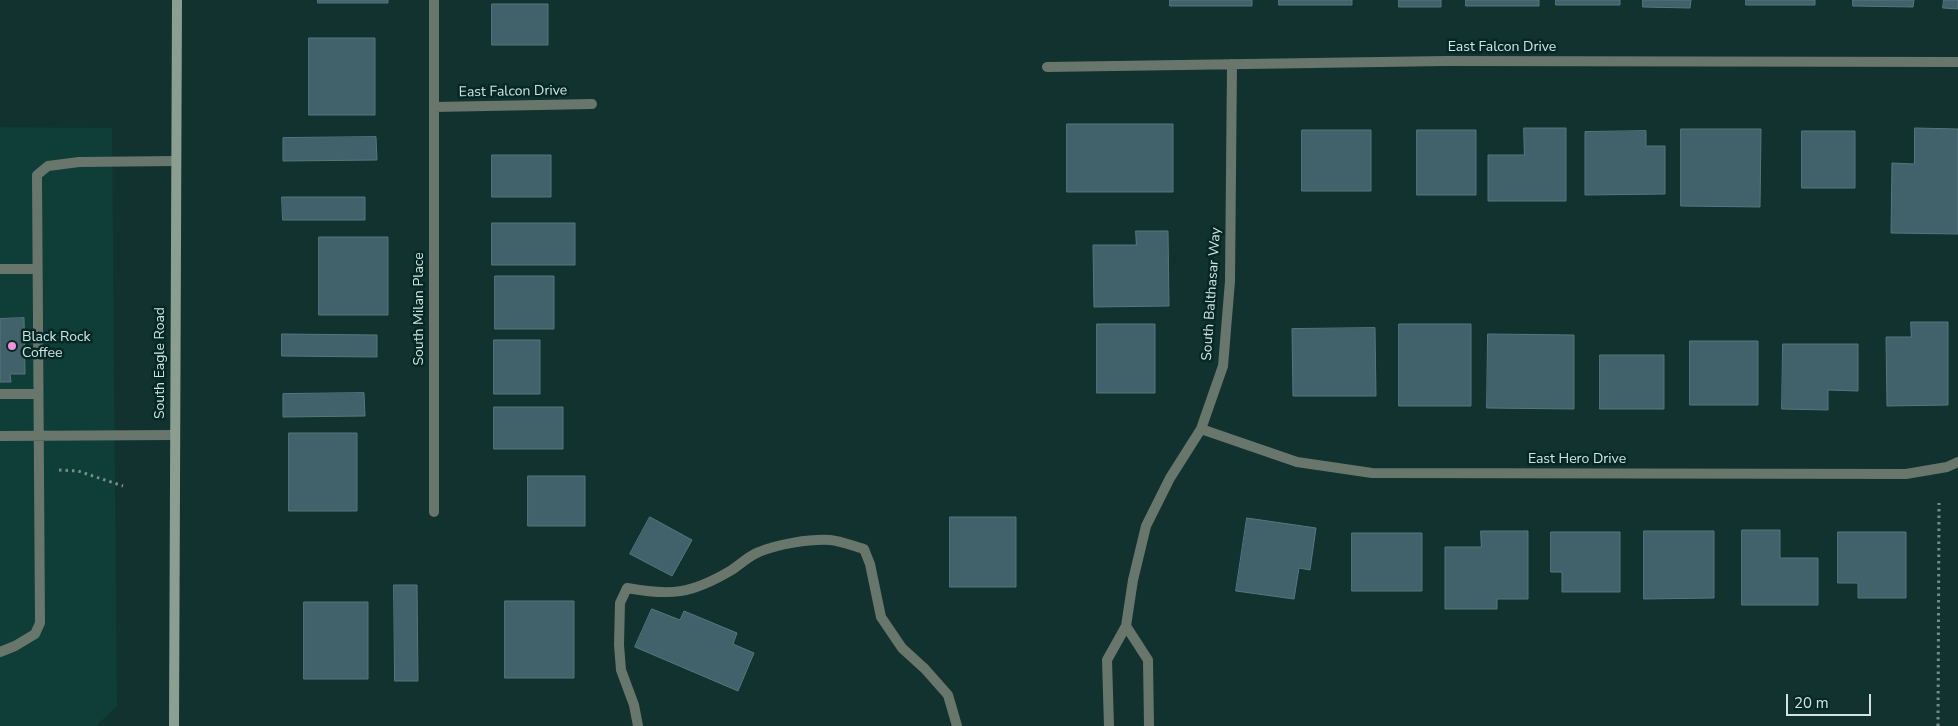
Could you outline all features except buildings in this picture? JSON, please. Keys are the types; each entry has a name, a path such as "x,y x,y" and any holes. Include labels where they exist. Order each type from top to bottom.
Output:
{"main road":[{"name":"South Eagle Road","path":"174,726 176,0"}],"street":[{"name":"South Milan Place","path":"434,0 434,512"},
{"name":"East Falcon Drive","path":"1047,67 1446,61 1958,62"},
{"name":"South Balthasar Way","path":"1109,726 1106,660 1126,626 1133,580 1146,526 1170,478 1201,429 1222,366 1230,281 1232,64"},
{"name":"East Falcon Drive","path":"434,107 592,104"},
{"path":"0,652 35,634 40,623 37,175 48,166 79,162 176,161"},
{"path":"0,269 37,269"},
{"path":"0,394 38,394"},
{"name":"East Hero Drive","path":"1201,429 1296,462 1372,473 1906,474 1947,467 1958,462"},
{"path":"0,436 175,435"},
{"path":"638,726 634,705 622,670 619,645 620,603 627,588 664,594 681,592 700,586 730,571 758,552 799,542 832,540 864,549 870,564 881,617 902,648 925,669 948,695 958,726"},
{"path":"1126,626 1148,660 1149,726"}],"path":[{"path":"56,470 78,471 123,486"},
{"path":"1938,502 1938,726"}],"shaded area":[{"path":"0,127 112,128 117,706 96,726 0,726"}],"place":[{"name":"Black Rock Coffee","path":"12,346"}]}
